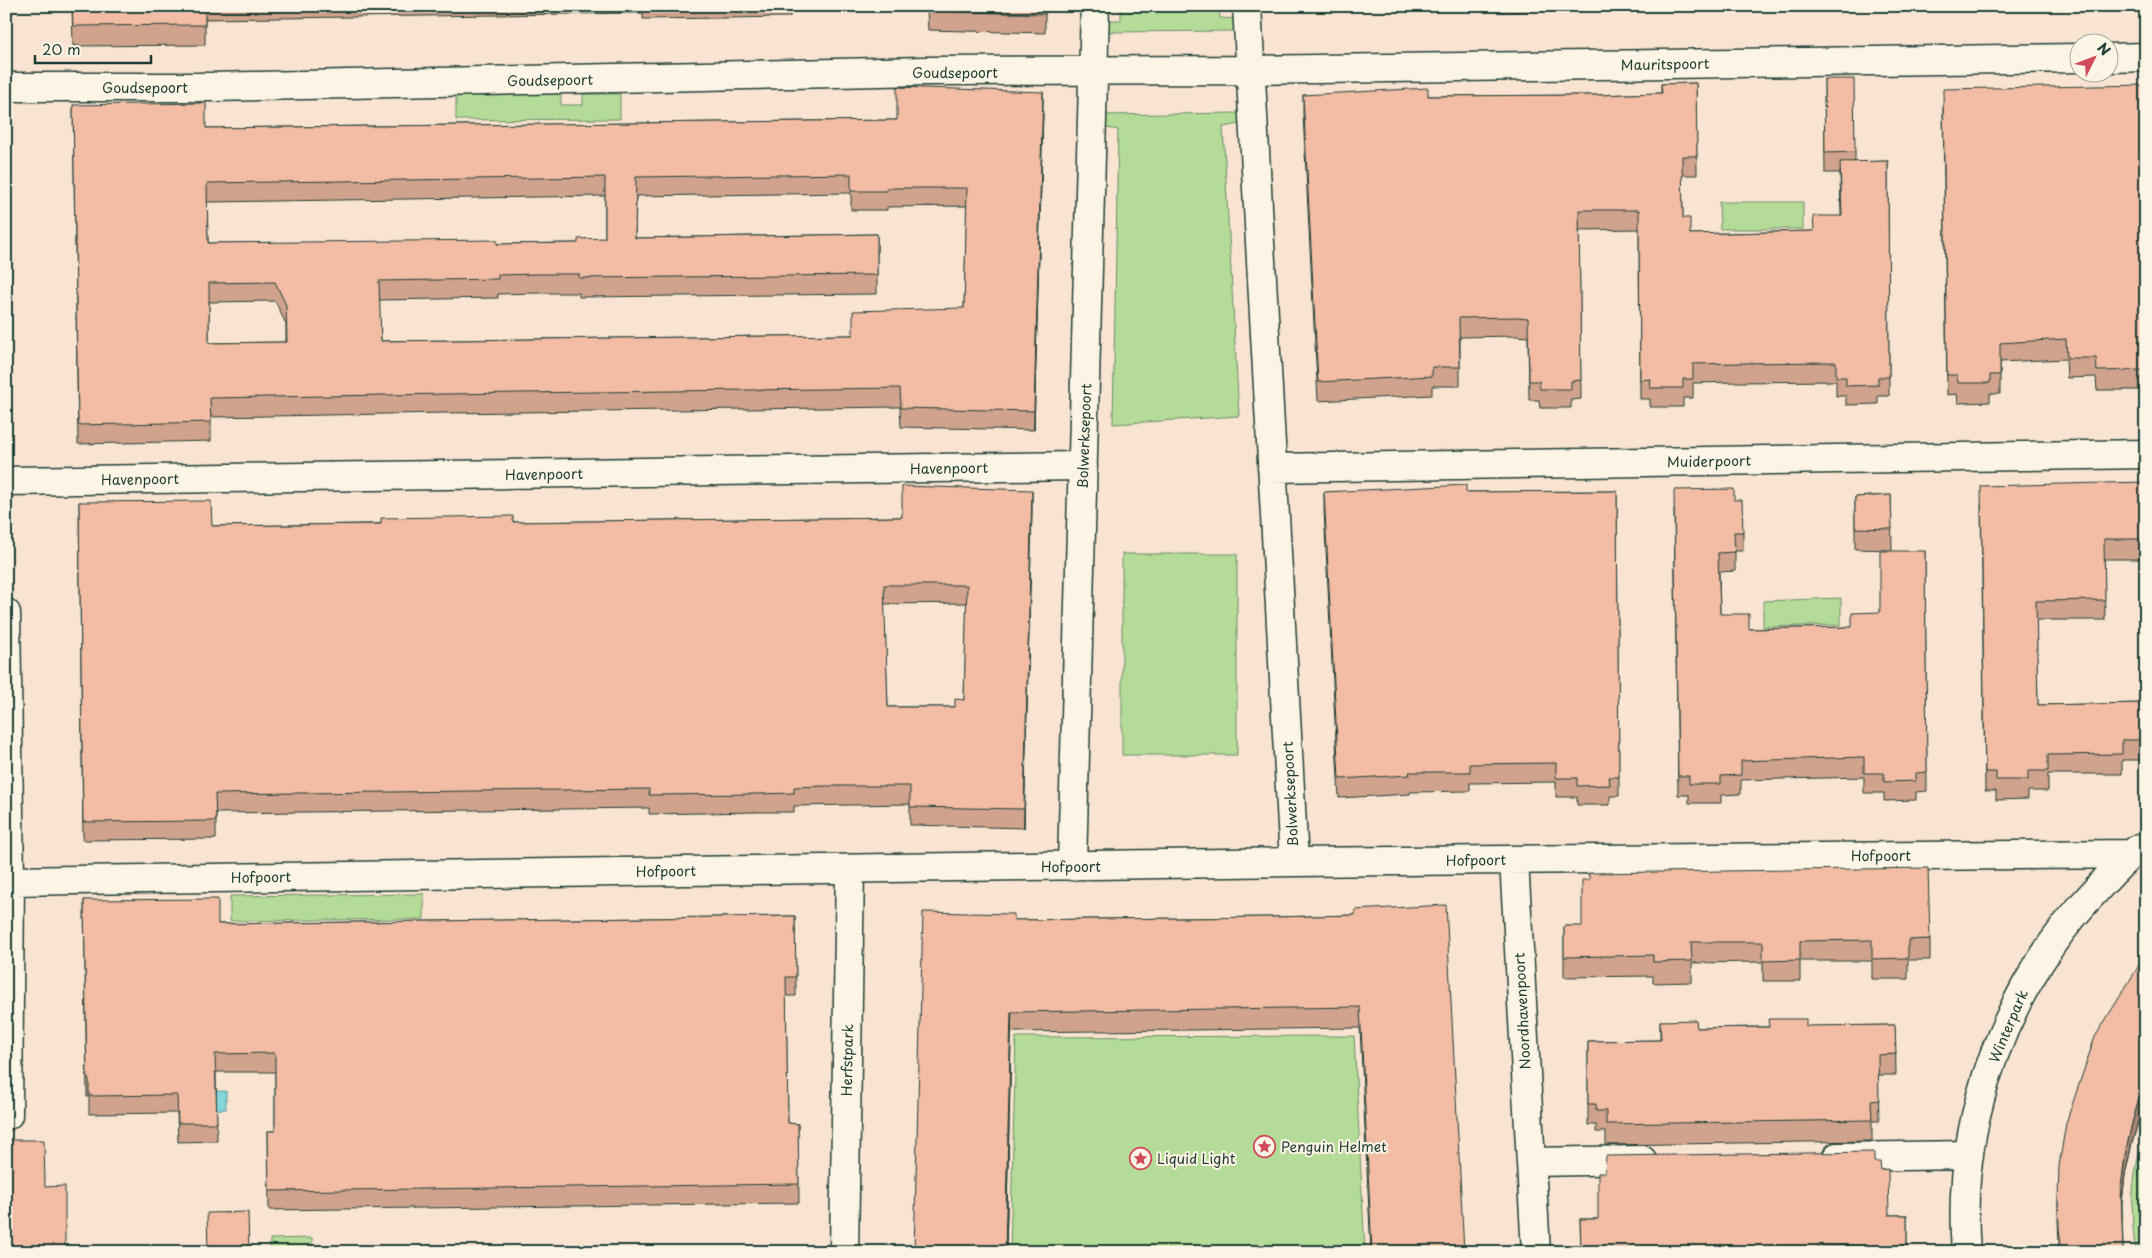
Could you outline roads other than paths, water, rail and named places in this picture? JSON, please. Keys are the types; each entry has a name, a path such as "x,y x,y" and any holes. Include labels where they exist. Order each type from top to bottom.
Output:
{"street":[{"name":"Bolwerksepoort","path":"1072,866 1095,6"},
{"name":"Bolwerksepoort","path":"1247,6 1294,862"},
{"path":"2120,58 2146,57"},
{"name":"Mauritspoort","path":"1094,71 2070,58"},
{"name":"Goudsepoort","path":"6,87 212,87 925,71 1094,71"},
{"name":"Muiderpoort","path":"1272,468 2146,454"},
{"name":"Havenpoort","path":"6,481 1083,466"},
{"path":"6,613 10,881 8,1115"},
{"name":"Hofpoort","path":"10,881 1514,860 2139,848"},
{"name":"Winterpark","path":"1966,1252 1965,1198 1969,1155 1991,1064 2000,1039 2026,983 2066,923 2139,848"},
{"name":"Noordhavenpoort","path":"1514,860 1536,1252"},
{"name":"Herfstpark","path":"844,1252 850,869"},
{"path":"1809,1158 1969,1155"},
{"path":"1531,1162 1672,1160"}],"water":[{"path":"226,1091 226,1109 185,1110 184,1092"}],"place":[{"name":"Penguin Helmet","path":"1265,1146"},
{"name":"Liquid Light","path":"1141,1158"}]}
